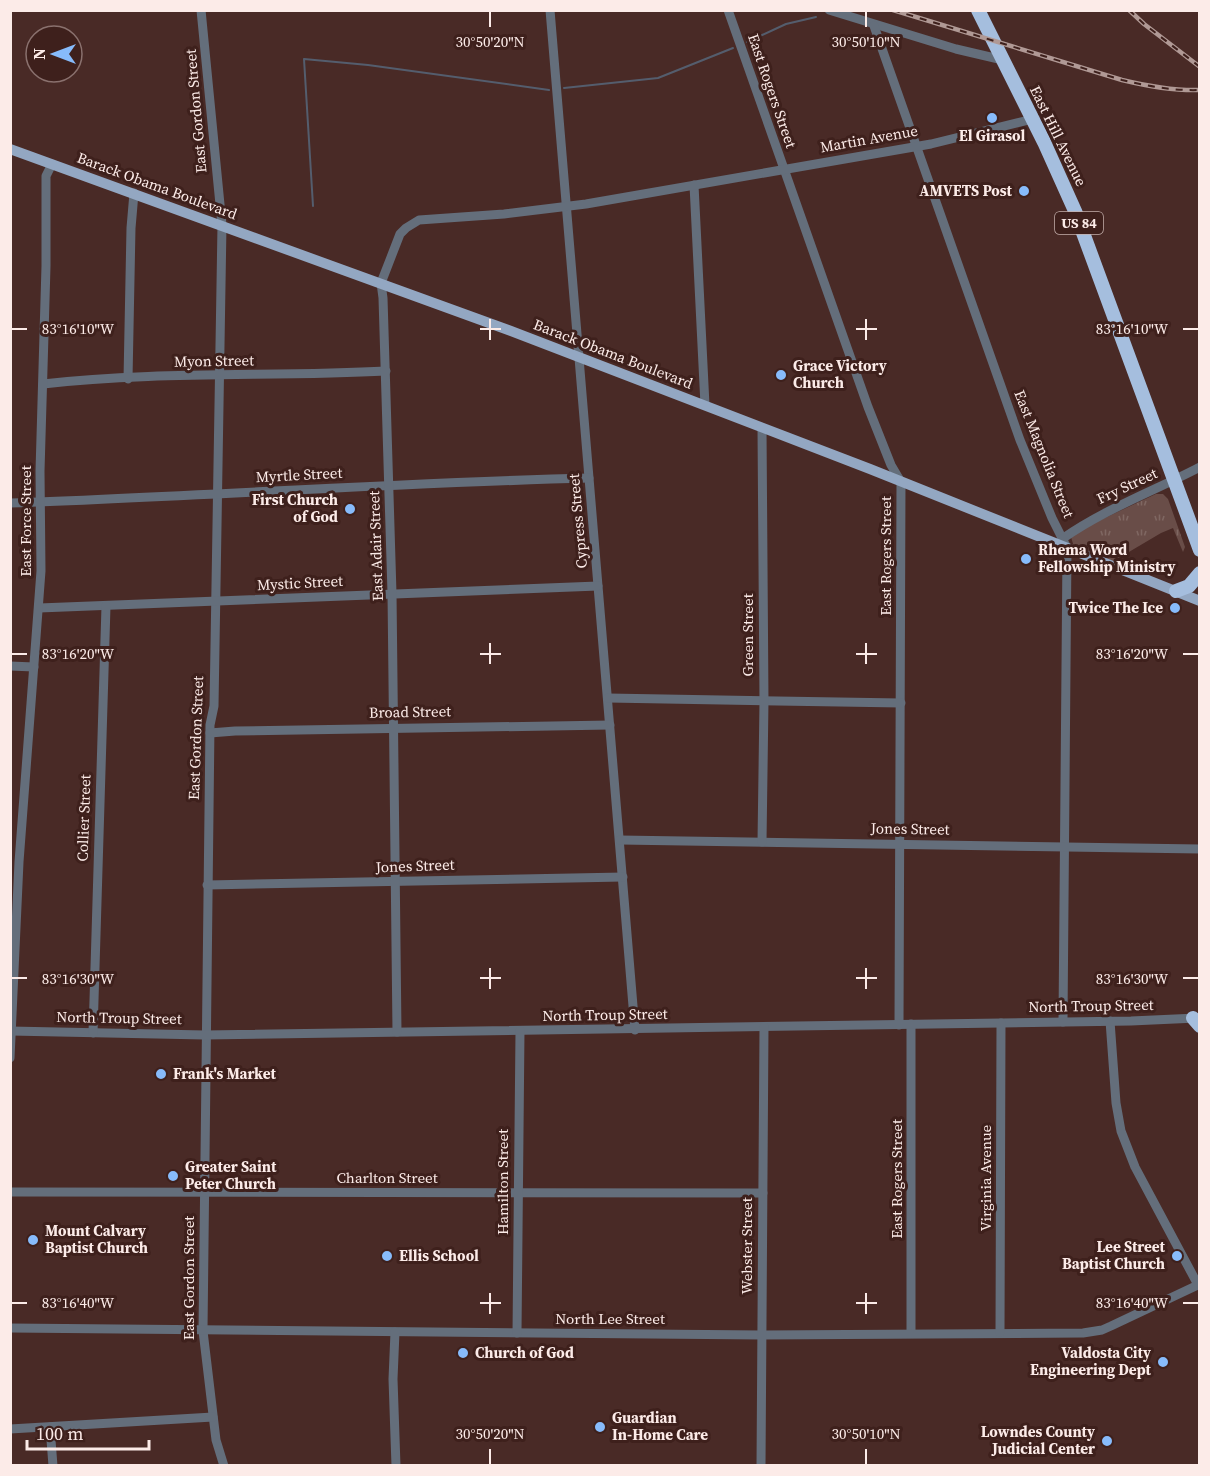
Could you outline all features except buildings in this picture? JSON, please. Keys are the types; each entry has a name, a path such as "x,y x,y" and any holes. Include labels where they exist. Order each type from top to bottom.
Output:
{"highway":[{"name":"East Hill Avenue","path":"978,10 1075,210 1200,550"},
{"path":"1176,591 1189,586 1200,573"}],"main road":[{"name":"Barack Obama Boulevard","path":"10,149 579,357 1064,543 1200,601"}],"street":[{"name":"East Gordon Street","path":"201,10 222,225 214,706 210,733 207,885 203,1331 213,1418 224,1466"},
{"name":"Cypress Street","path":"550,10 635,1030"},
{"name":"East Rogers Street","path":"728,10 881,442 902,482 899,1025"},
{"path":"829,10 874,26 1003,60"},
{"name":"East Magnolia Street","path":"874,26 1020,440 1064,543 1063,1022"},
{"name":"Martin Avenue","path":"567,208 983,133 1033,120"},
{"name":"East Force Street","path":"10,1058 19,862 39,608 46,176 52,164"},
{"path":"694,185 705,405"},
{"path":"128,379 131,228 134,193"},
{"name":"East Adair Street","path":"397,1032 393,593 381,283 400,234 419,220 567,208"},
{"name":"Myon Street","path":"43,384 386,371"},
{"name":"Green Street","path":"762,428 764,701 762,842"},
{"name":"Fry Street","path":"1064,543 1097,517 1200,467"},
{"name":"Myrtle Street","path":"10,503 217,495 289,489 589,478"},
{"name":"Mystic Street","path":"39,608 598,586"},
{"name":"Collier Street","path":"93,1033 106,606"},
{"path":"10,666 34,667"},
{"path":"608,698 901,703"},
{"name":"Broad Street","path":"210,733 235,730 610,725"},
{"name":"Jones Street","path":"620,840 1200,849"},
{"name":"Jones Street","path":"207,885 396,883 623,876"},
{"name":"North Troup Street","path":"10,1031 205,1035 1197,1020"},
{"path":"1110,1021 1116,1103 1121,1131 1136,1167 1199,1284"},
{"name":"Virginia Avenue","path":"999,1332 1001,1023"},
{"name":"East Rogers Street","path":"911,1024 911,1333"},
{"name":"Webster Street","path":"761,1466 764,1027"},
{"name":"Hamilton Street","path":"518,1333 520,1031"},
{"name":"Charlton Street","path":"10,1192 763,1193"},
{"name":"North Lee Street","path":"10,1328 762,1335 1083,1333 1102,1330 1199,1284"},
{"path":"394,1332 396,1466"},
{"path":"10,1429 213,1418"},
{"path":"50,1427 53,1466"}],"green space":[{"path":"1156,494 1163,494 1168,499 1185,547 1183,552 1173,528 1117,559 1150,572 1150,576 1074,547 1071,537 1077,531"}],"waterway":[{"path":"747,42 786,24 816,17"},
{"path":"564,88 658,78 733,48"},
{"path":"313,206 304,59 368,65 549,90"}],"railway":[{"path":"893,10 1122,80 1160,88 1200,90"},
{"path":"1129,10 1200,67"}],"place":[{"name":"El Girasol","path":"992,118"},
{"name":"AMVETS Post","path":"1024,191"},
{"name":"Grace Victory Church","path":"781,375"},
{"name":"First Church of God","path":"350,509"},
{"name":"Rhema Word Fellowship Ministry","path":"1026,559"},
{"name":"Twice The Ice","path":"1175,608"},
{"name":"Frank's Market","path":"161,1074"},
{"name":"Greater Saint Peter Church","path":"173,1176"},
{"name":"Mount Calvary Baptist Church","path":"33,1240"},
{"name":"Ellis School","path":"387,1256"},
{"name":"Lee Street Baptist Church","path":"1177,1256"},
{"name":"Church of God","path":"463,1353"},
{"name":"Valdosta City Engineering Dept","path":"1163,1362"},
{"name":"Guardian In-Home Care","path":"600,1427"},
{"name":"Lowndes County Judicial Center","path":"1107,1441"}]}
